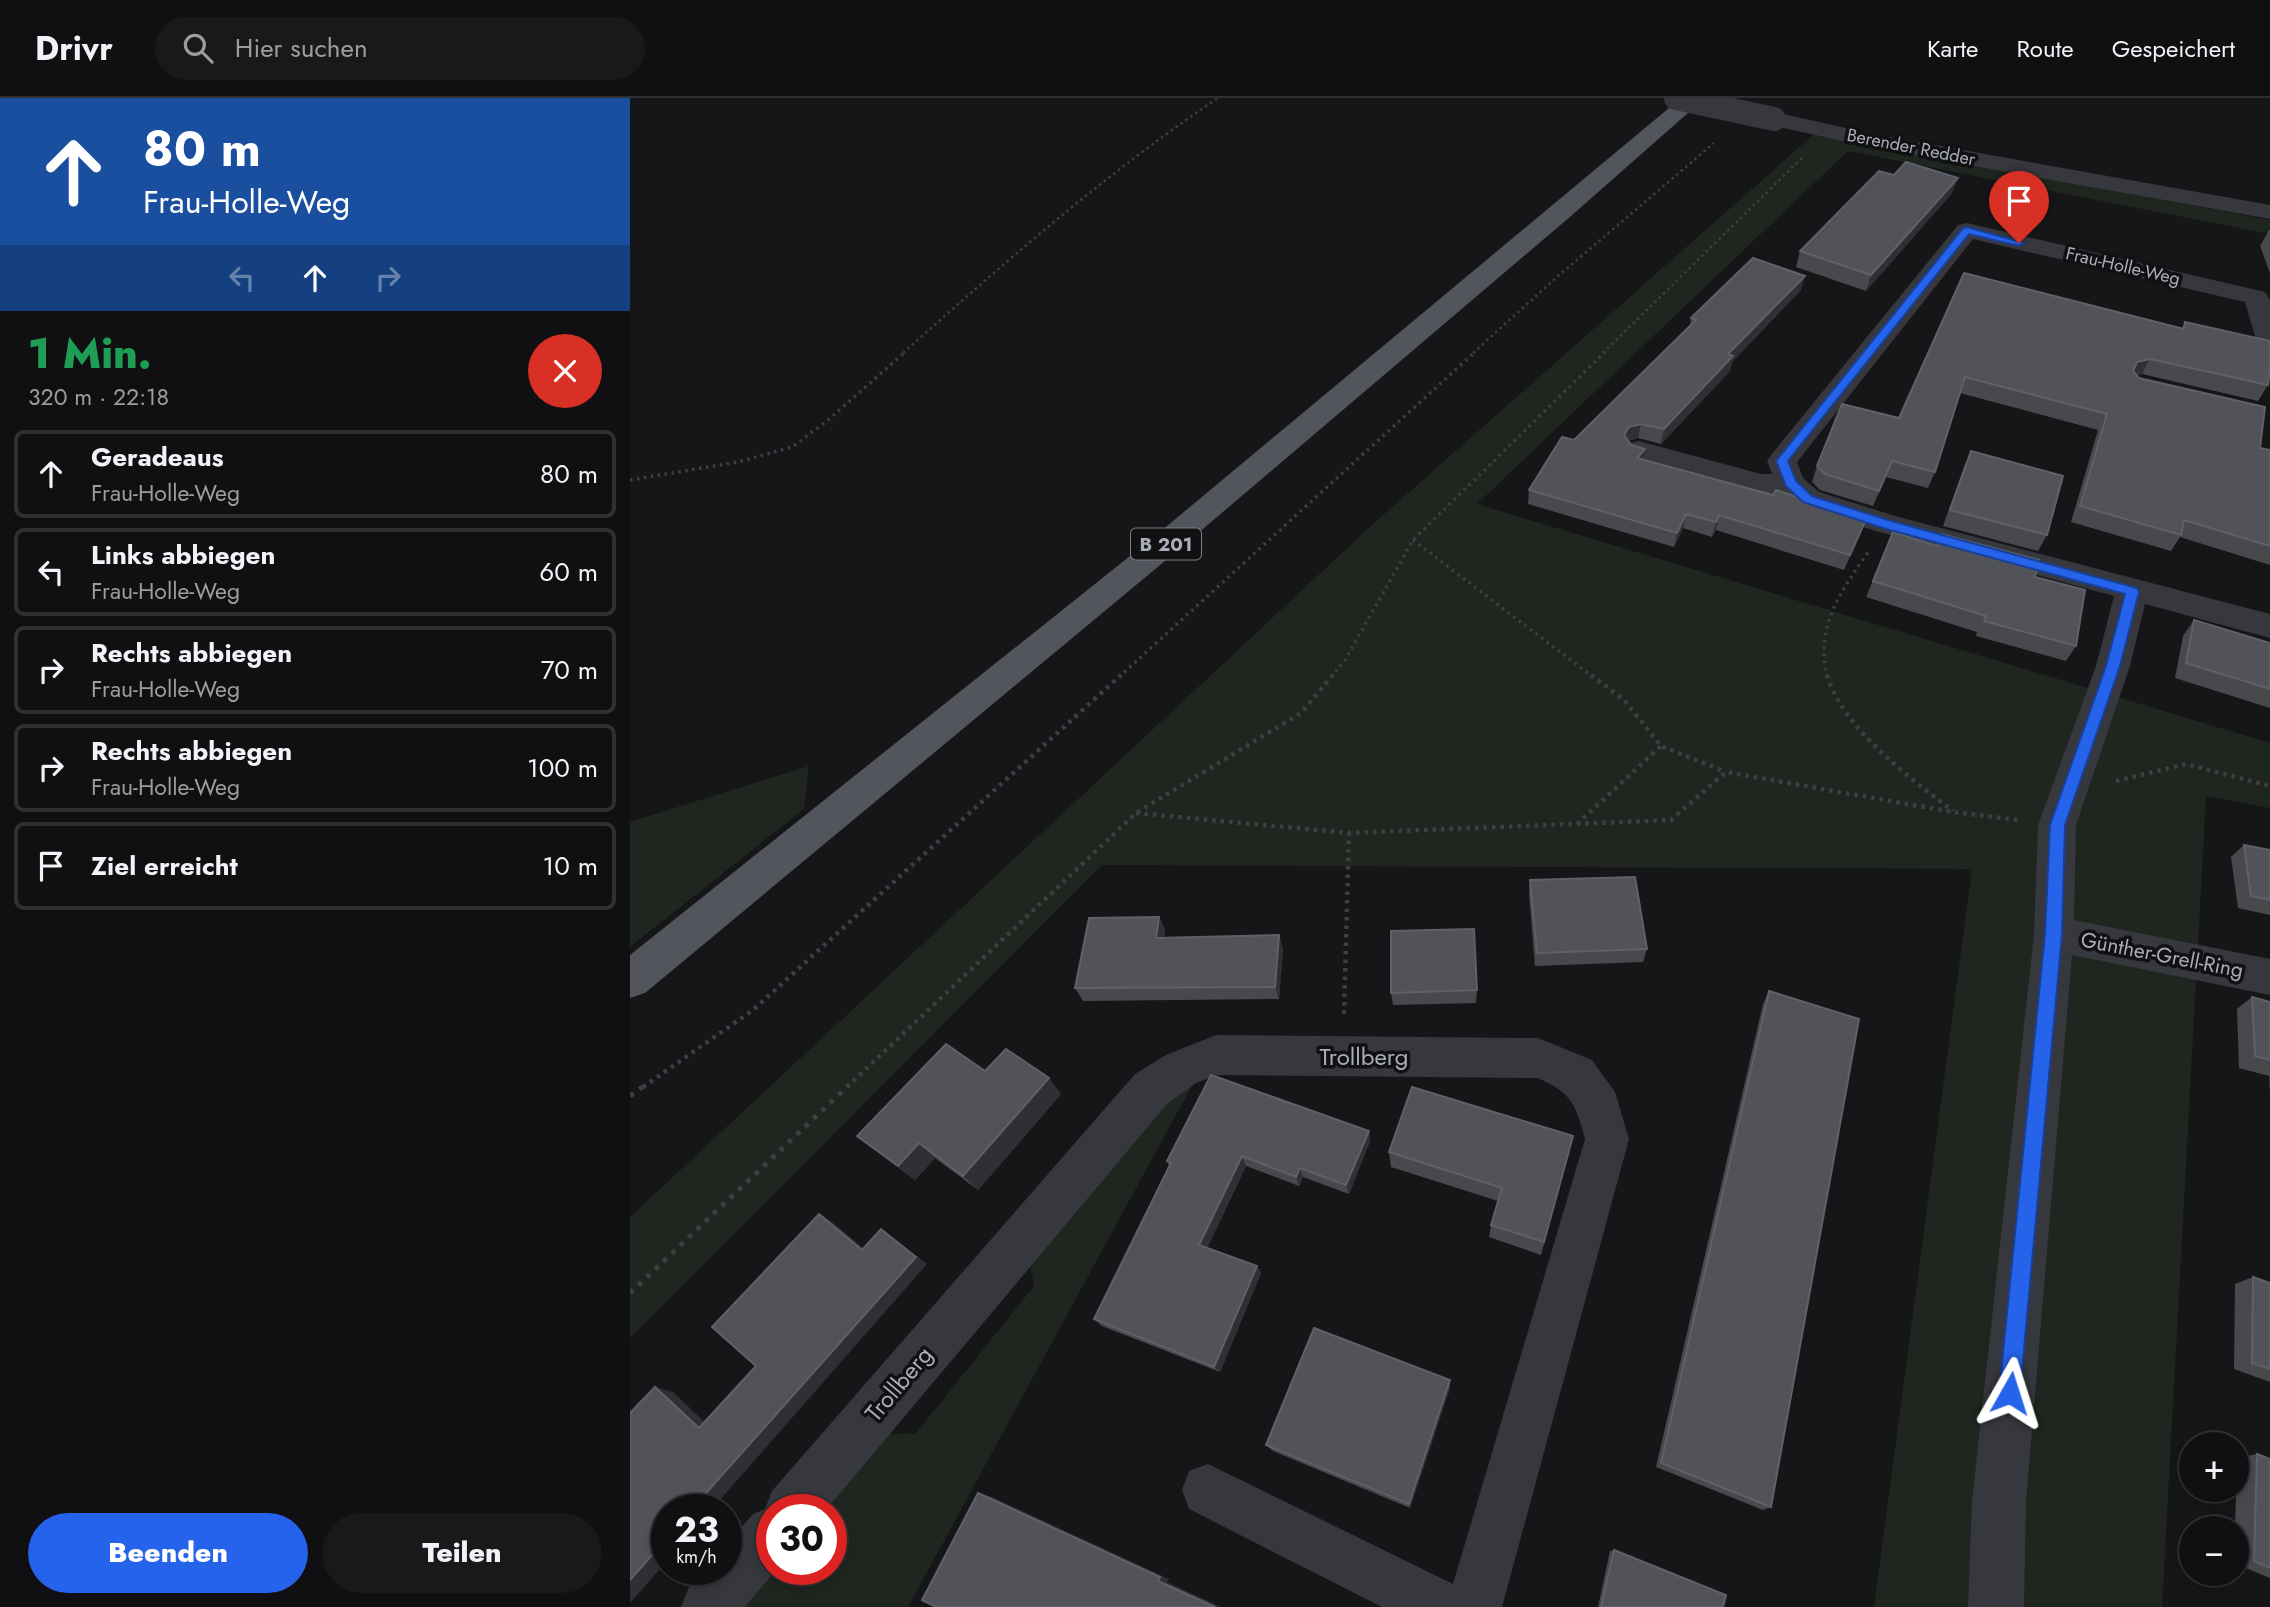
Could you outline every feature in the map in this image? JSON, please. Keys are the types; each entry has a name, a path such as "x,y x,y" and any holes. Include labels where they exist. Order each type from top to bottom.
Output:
{"main road":[{"name":"B 201","path":"630,980 920,748 1285,446 1694,98"}],"street":[{"name":"Berender Redder","path":"1676,98 1873,141 2270,212"},
{"name":"Frau-Holle-Weg","path":"1790,483 1782,461 1967,230 2256,297 2270,343"},
{"path":"1639,450 1761,484 1790,483 1808,499 1887,524 2132,592 2270,626"},
{"path":"1996,1607 2000,1502 2054,934 2057,825 2113,666 2132,592"},
{"name":"Günther-Grell-Ring","path":"2054,934 2270,977"},
{"name":"Trollberg","path":"805,1494 1151,1089 1181,1069 1216,1055 1538,1058 1577,1074 1599,1107 1607,1139 1474,1607"},
{"path":"1208,1490 1440,1607"},
{"path":"709,1607 756,1552"}],"path":[{"path":"630,480 738,462 792,447 827,421 962,300 1161,136 1217,98"},
{"path":"630,1096 752,1010 1547,287 1710,144 1719,141"},
{"path":"630,1293 1136,813 1301,713 1345,660 1413,540 1808,153"},
{"path":"1887,524 1835,602 1824,636 1828,682 1864,731 1890,759 1953,812"},
{"path":"1413,540 1625,700 1661,746 1726,772 1953,812 2057,825 2113,782 2186,764 2270,786"},
{"path":"1576,825 1661,746"},
{"path":"1136,813 1349,832 1671,820 1726,772"},
{"path":"1343,1057 1349,832"}],"shaded area":[{"path":"1813,135 2270,220 2270,234 1848,151 1477,504 2270,743 2270,808 2206,796 2162,1607 1874,1607 1972,869 1102,865 630,1338 630,1217 1373,524"},
{"path":"809,766 804,809 630,947 630,822"},
{"path":"1194,1082 908,1607 738,1607 758,1585 847,1585 847,1494 832,1494 882,1435 916,1433 1034,1286 1029,1256 1178,1084"}],"building":[{"path":"1906,162 1958,178 1871,275 1800,251 1879,171 1894,175"},
{"path":"1753,258 1805,276 1728,354 1733,356 1664,429 1641,424 1629,427 1624,435 1631,445 1645,449 1637,458 1773,495 1776,490 1803,499 1805,495 1868,515 1850,555 1719,515 1716,522 1686,514 1677,533 1529,490 1562,437 1574,440 1696,320 1691,318"},
{"path":"1964,273 2184,329 2185,322 2270,341 2268,385 2150,359 2137,362 2133,371 2139,378 2265,407 2260,448 2270,450 2270,546 2184,520 2181,535 2080,506 2107,414 1965,377 1935,472 1892,461 1879,491 1825,474 1817,466 1842,404 1899,418"},
{"path":"1971,451 2063,476 2047,535 1950,510"},
{"path":"1893,532 1937,546 1941,534 2039,560 2035,577 2085,590 2076,646 1984,621 1986,616 1873,581"},
{"path":"2194,620 2270,643 2270,689 2186,663"},
{"path":"2244,845 2270,850 2270,900 2251,896"},
{"path":"1635,877 1647,949 1537,953 1530,880"},
{"path":"1159,917 1156,938 1279,935 1275,987 1075,988 1089,918"},
{"path":"1474,929 1477,990 1391,993 1391,931"},
{"path":"1769,991 1859,1019 1771,1507 1661,1463"},
{"path":"2252,997 2270,1002 2270,1060 2255,1056"},
{"path":"946,1044 985,1071 1006,1049 1049,1078 963,1176 919,1143 898,1166 857,1136"},
{"path":"1211,1075 1369,1131 1346,1185 1300,1168 1296,1177 1242,1156 1199,1245 1257,1266 1214,1367 1094,1319 1171,1163 1167,1161"},
{"path":"1412,1087 1573,1136 1544,1242 1491,1225 1502,1188 1389,1152"},
{"path":"819,1214 862,1250 881,1229 916,1257 705,1494 651,1494 651,1556 630,1580 630,1413 655,1387 699,1428 756,1366 712,1327"},
{"path":"2253,1277 2270,1283 2270,1369 2252,1363"},
{"path":"1314,1328 1450,1380 1409,1504 1266,1445"},
{"path":"2257,1454 2270,1459 2270,1568 2254,1561"},
{"path":"978,1493 1160,1577 1158,1581 1215,1607 936,1607 922,1600"},
{"path":"1614,1550 1726,1595 1723,1607 1601,1607"}],"route":[{"path":"2010,1393 2054,934 2057,825 2113,666 2132,592 1887,524 1808,499 1790,483 1782,461 1967,230 2019,243"}]}
